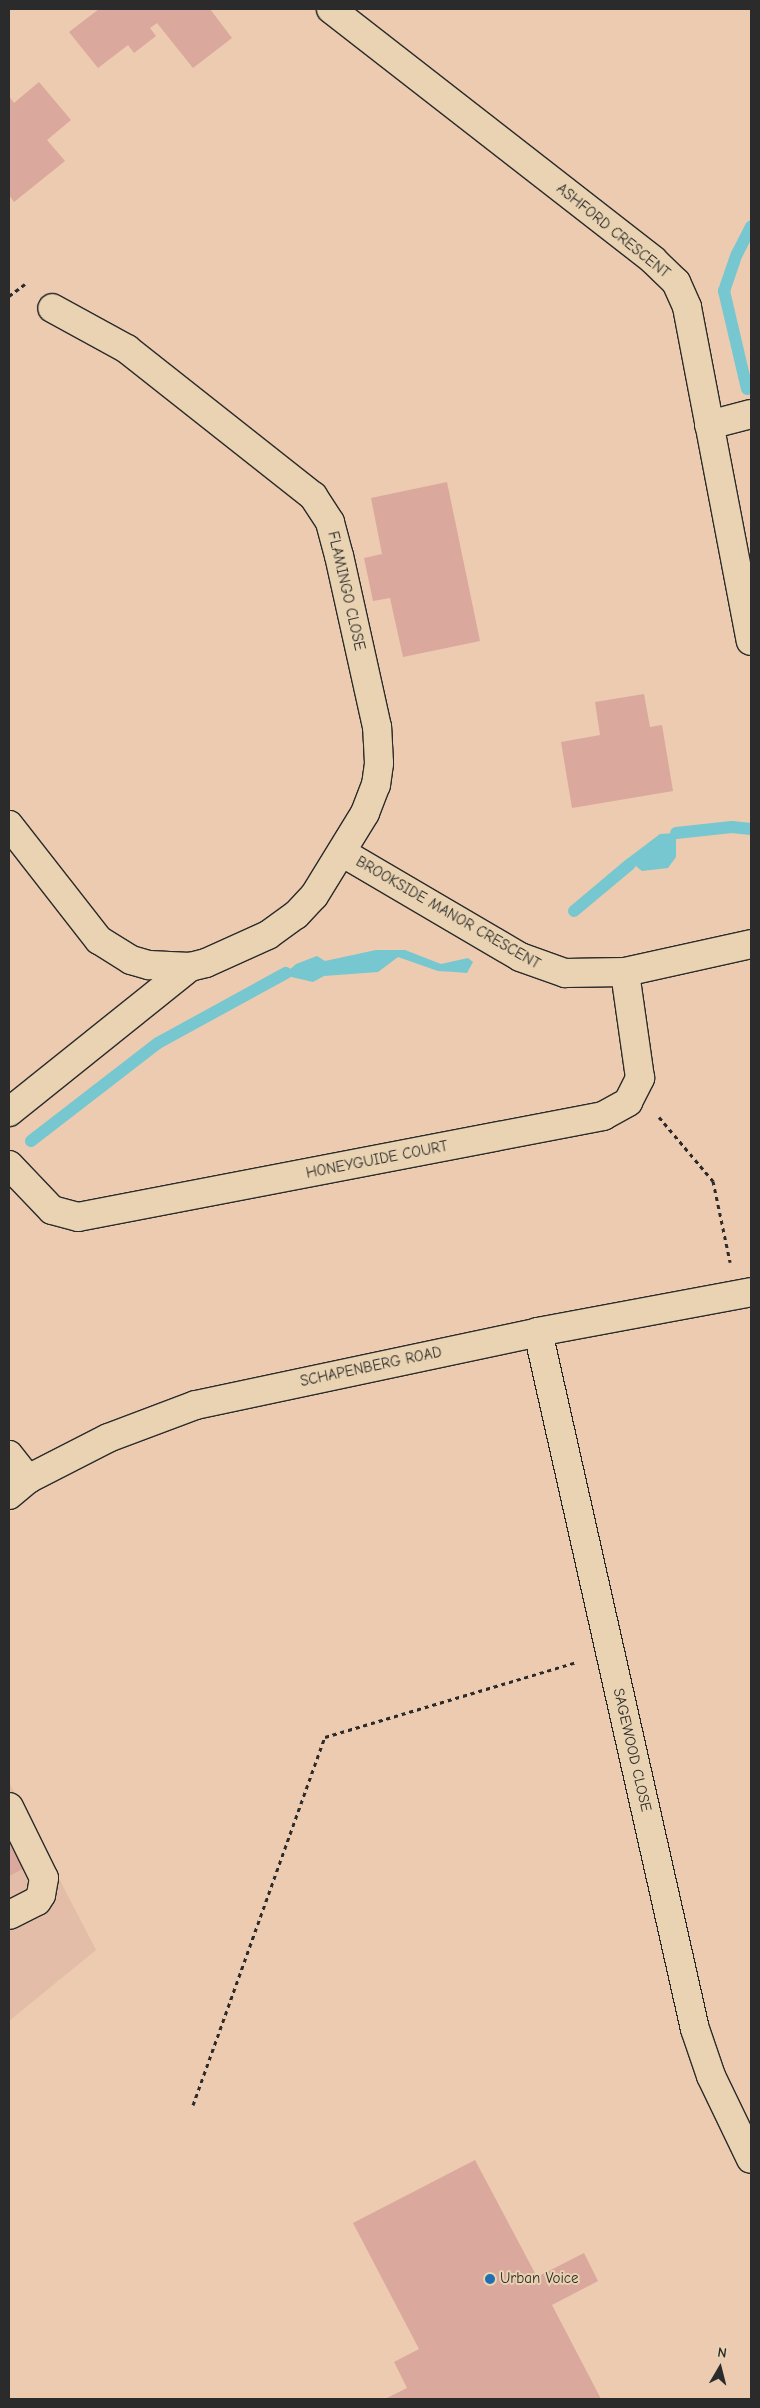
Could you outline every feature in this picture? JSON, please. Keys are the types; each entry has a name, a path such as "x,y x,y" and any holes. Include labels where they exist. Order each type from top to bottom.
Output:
{"street":[{"name":"ASHFORD CRESCENT","path":"331,9 653,260 676,282 687,307 751,641"},
{"name":"FLAMINGO CLOSE","path":"52,308 127,349 313,496 330,522 376,727 379,763 376,785 365,813 343,853"},
{"path":"709,425 751,414"},
{"name":"BROOKSIDE MANOR CRESCENT","path":"9,825 99,940 131,960 149,965 190,966 206,963 268,935 296,915 314,896 343,853 545,968 584,975 625,972 751,944"},
{"path":"9,1112 190,966"},
{"path":"625,972 641,1066 636,1090"},
{"name":"HONEYGUIDE COURT","path":"9,1165 52,1210 78,1217 92,1216 603,1116 617,1111 636,1090"},
{"name":"SCHAPENBERG ROAD","path":"18,1487 115,1435 196,1405 538,1332 744,1293"},
{"name":"SAGEWOOD CLOSE","path":"538,1332 695,2028 711,2076 751,2158"},
{"path":"9,1455 18,1487"},
{"path":"9,1807 44,1878 41,1894 37,1901 10,1915"}],"path":[{"path":"636,1090 713,1181 744,1293"},
{"path":"193,2105 325,1737 610,1652"}],"shaded area":[{"path":"9,1782 96,1950 9,2021"}],"water":[{"path":"676,833 676,857 668,868 642,871 627,859 660,834"},
{"path":"376,950 405,950 441,964 468,958 473,962 467,973 438,971 398,957 378,972 324,976 313,982 287,976 286,973 296,964 317,956 325,961"}],"building":[{"path":"99,9 210,9 232,38 193,68 157,23 150,28 156,36 134,53 128,45 98,68 69,32"},
{"path":"39,82 71,120 47,140 65,161 14,202 9,195 9,96 14,103"},
{"path":"447,482 480,641 403,657 390,598 373,601 364,558 382,554 371,498"},
{"path":"644,694 650,727 662,725 673,791 572,808 561,742 600,735 595,702"},
{"path":"9,1842 23,1869 9,1876"},
{"name":"Urban Voice","path":"475,2160 537,2277 584,2253 598,2281 552,2305 601,2399 385,2399 407,2388 394,2362 419,2349 353,2223"}],"waterway":[{"path":"747,389 724,291 737,254 751,226"},
{"path":"676,833 732,827 751,829"},
{"path":"574,911 630,864"},
{"path":"31,1141 158,1043 286,973"}],"place":[{"name":"Urban Voice","path":"490,2279"}]}
